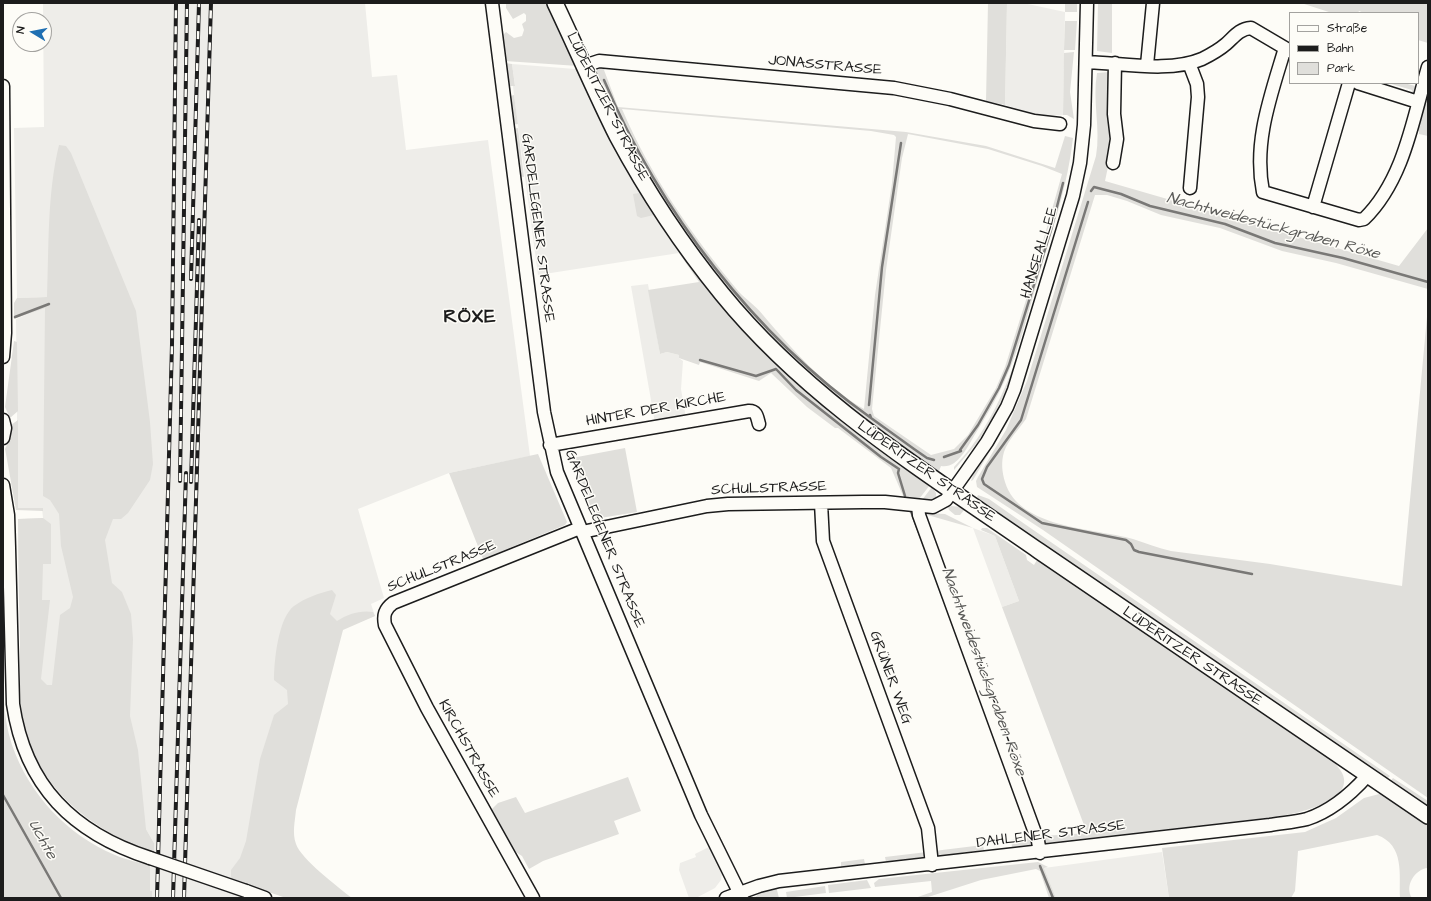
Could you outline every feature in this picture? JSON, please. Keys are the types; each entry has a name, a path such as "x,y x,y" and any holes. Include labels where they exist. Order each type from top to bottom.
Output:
{"main road":[{"name":"LÜDERITZER STRASSE","path":"555,3 617,136 646,187 684,244 723,294 787,363 825,398 872,435 1367,776 1428,816"}],"street":[{"name":"GARDELEGENER STRASSE","path":"492,3 540,388 550,445 557,472 701,815 740,895"},
{"name":"HANSEALLEE","path":"952,491 988,442 1007,407 1030,340 1068,214 1078,176 1084,125 1088,3"},
{"path":"1147,65 1153,3"},
{"path":"1086,62 1170,66 1189,63 1219,50 1244,29 1256,29 1288,50 1262,130 1260,164 1263,192 1359,220 1364,219 1387,189 1396,172 1428,67"},
{"name":"JONASSTRASSE","path":"584,66 599,61 894,88 950,99 1034,121 1060,124"},
{"path":"1113,163 1117,139 1114,114 1115,63"},
{"path":"1189,63 1197,84 1198,97 1190,188"},
{"path":"1313,207 1349,84"},
{"path":"1361,84 1418,102"},
{"path":"3,86 5,333 3,356"},
{"name":"HINTER DER KIRCHE","path":"550,445 748,411 753,411 757,414 759,424"},
{"path":"3,420 5,428 3,438"},
{"path":"3,485 9,535 13,704 17,729 26,755 47,791 71,818 105,840 150,858 265,898"},
{"name":"SCHULSTRASSE","path":"385,612 393,603 581,530 707,506 728,504 886,502 933,507 940,504 952,491"},
{"name":"GRÜNER WEG","path":"821,503 821,530 823,541 928,828 932,865"},
{"path":"918,506 919,515 1038,841 1040,853"},
{"name":"KIRCHSTRASSE","path":"385,612 385,625 427,708 533,898"},
{"name":"DAHLENER STRASSE","path":"726,898 740,895 779,881 1040,853 1270,826 1307,818 1335,805 1354,791 1367,776"}],"shaded area":[{"path":"43,3 365,3 372,77 397,75 406,150 488,140 530,456 449,473 358,509 384,598 371,604 375,616 343,629 244,898 152,898 152,891 150,891 150,866 152,867 154,843 146,829 51,756 18,519 43,518 42,508 18,508 16,319 45,307 45,297 17,298 14,128 44,127 43,52 52,52 52,12 43,12"},
{"path":"1007,3 1023,3 1065,12 1063,115 1041,116 1005,105"},
{"path":"512,64 575,69 599,120 639,193 679,253 538,275 514,95 513,86 515,85"},
{"path":"648,284 660,354 667,352 679,355 679,358 683,361 681,389 686,418 655,423 631,286"},
{"path":"973,528 995,536 1019,601 1002,607"},
{"path":"709,847 722,874 721,880 715,888 696,898 689,898 679,870 680,863 696,857 695,854"},
{"path":"1162,852 1169,898 1056,898 1044,868"}],"green space":[{"path":"506,3 549,3 578,66 505,61 502,36 506,32 514,38 522,36 524,30 522,24 526,21 526,15 524,13 513,19 506,8"},
{"path":"988,3 1007,3 1005,105 986,101"},
{"path":"1065,3 1077,3 1077,12 1065,12"},
{"path":"1098,3 1112,3 1112,53 1097,51"},
{"path":"1301,3 1428,3 1428,43 1419,40 1419,12 1329,12"},
{"path":"1065,21 1077,21 1075,50 1064,50"},
{"path":"1074,52 1070,92 1074,119 1067,115 1063,115 1064,53"},
{"path":"505,63 512,64 515,86 508,86"},
{"path":"605,65 606,68 604,70 618,107 906,132 986,146 1055,168 1065,136 1073,138 1068,171 1060,204 1025,325 1011,367 994,402 968,446 957,461 947,466 941,466 939,471 902,447 858,415 812,378 755,320 701,255 654,186 613,113 595,75 597,69","holes":["622,109 871,131 894,135 896,137 892,183 875,295 864,409 836,390 823,379 739,292 722,271 689,227 659,181 633,134","908,134 988,149 1062,174 1031,284 1005,367 996,388 968,435 954,449 931,455 874,416 872,409 886,270 902,158"]},
{"path":"575,69 579,69 654,212 654,215 641,218 637,216 633,194 639,193 599,120"},
{"path":"1109,72 1112,148 1105,181 1399,266 1428,228 1428,289 1336,263 1282,251 1220,228 1161,215 1127,201 1107,195 1095,195 1026,419 1011,439 1004,452 1002,467 1005,482 1013,497 1026,509 1042,518 1079,529 1117,535 1171,551 1270,564 1402,586 1428,306 1428,798 1043,530 977,487 976,481 1006,430 1027,381 1096,156 1098,136 1095,94 1097,73"},
{"path":"1391,84 1408,84 1419,87 1416,95 1410,97 1412,90"},
{"path":"1428,87 1428,136 1419,134 1419,131 1413,129"},
{"path":"514,95 518,124 513,125 510,96"},
{"path":"518,128 524,177 519,176 513,129"},
{"path":"59,145 66,146 71,153 136,311 150,422 153,464 150,480 128,513 121,519 113,519 105,540 112,583 122,592 131,614 133,639 130,716 138,750 146,829 154,843 154,853 130,843 87,817 68,801 51,783 38,762 28,739 22,713 20,687 18,519 43,518 51,524 51,564 43,564 42,600 50,600 41,679 47,685 52,685 60,615 70,608 73,597 61,546 59,514 50,500 43,496 45,308 14,319 14,303 17,298 47,297 50,201"},
{"path":"1069,183 1071,185 1013,377 993,417 977,443 954,470 954,467 984,428 1006,385 1038,291"},
{"path":"1078,195 1080,195 1024,381 1007,422 971,481 975,469 994,440"},
{"path":"684,250 840,418 930,485 919,499 904,498 891,468 838,428 835,428 807,407 771,373 759,381 700,362 699,365 679,358 679,355 667,352 660,354 648,290 699,282 679,253"},
{"path":"14,341 17,342 18,411 10,418 5,407"},
{"path":"18,420 18,508 43,508 43,511 16,510 5,449 11,436 11,425"},
{"path":"625,448 637,512 594,519 572,458"},
{"path":"538,454 567,522 565,525 483,559 449,473"},
{"path":"932,487 936,493 936,498 932,503 922,500"},
{"path":"978,495 989,499 1390,776 1386,780 1102,589 983,504 977,497"},
{"path":"951,506 965,509 960,515 955,515 949,510 948,507"},
{"path":"913,509 1034,844 1012,847 1011,840 1030,837 909,510"},
{"path":"924,514 945,514 973,528"},
{"path":"982,528 987,528 1026,555 1027,560 1034,565 1037,560 1040,560 1333,758 1344,779 1343,788 1337,795 1318,806 1284,816 1045,843 1043,836 1087,833 1002,607 1019,601 995,536 981,530"},
{"path":"332,590 336,595 330,614 337,621 345,616 359,612 373,612 375,616 343,630 296,810 294,836 299,850 312,865 352,898 286,898 231,879 231,870 240,858 246,841 260,759 274,715 288,704 287,690 274,680 276,652 284,620 289,612 298,603 312,596"},
{"path":"3,675 6,722 12,745 19,763 39,796 66,824 97,847 115,855 150,866 150,891 152,891 152,898 3,898"},
{"path":"628,777 641,811 614,821 619,834 543,861 529,869 522,856 511,849 490,811 498,803 516,797 525,813"},
{"path":"1393,778 1428,801 1428,810 1389,783"},
{"path":"1383,793 1428,825 1428,868 1419,871 1412,879 1409,888 1412,898 1400,898 1400,871 1396,853 1386,840 1377,835 1298,851 1295,891 1291,898 1169,898 1162,848 1305,832 1336,818 1364,798"},
{"path":"983,845 984,850 938,856 934,851"},
{"path":"927,852 923,857 886,862 885,857"},
{"path":"864,859 865,864 841,867 841,862"},
{"path":"1038,862 1048,867 1044,868 1056,898 1049,898 1040,871 1036,869 981,880 925,898 915,898 932,892 931,881 875,887 874,883 879,879"},
{"path":"867,880 871,888 829,893 828,885"},
{"path":"776,886 779,898 754,898 761,892"},
{"path":"825,886 826,893 787,898 786,892"}],"waterway":[{"path":"604,80 627,129 653,177 682,223 715,267 750,309 788,349 828,385 871,418"},
{"path":"869,405 882,267 901,143"},
{"path":"960,450 978,425 999,388 1009,365 1051,230 1063,183"},
{"name":"Nachtweidestückgraben Röxe","path":"1091,191 1094,187 1121,194 1150,206 1225,224 1275,243 1343,258 1428,282"},
{"name":"Nachtweidestückgraben Röxe","path":"987,467 1021,420 1088,202"},
{"path":"15,317 49,304"},
{"path":"700,360 756,376 776,369 796,390 881,457 899,469"},
{"path":"870,415 871,418 914,449"},
{"name":"Nachtweidestückgraben Röxe","path":"914,449 927,458 934,460"},
{"name":"Nachtweidestückgraben Röxe","path":"944,457 961,451"},
{"path":"987,467 982,479 984,484 1042,523 1126,540 1131,544 1134,550 1139,552 1252,574"},
{"name":"Nachtweidestückgraben Röxe","path":"899,469 898,473 905,496"},
{"name":"Nachtweidestückgraben Röxe","path":"911,511 934,572"},
{"name":"Uchte","path":"3,795 61,898"},
{"name":"Nachtweidestückgraben Röxe","path":"1040,866 1053,898"}],"railway":[{"path":"157,898 172,344 176,3"},
{"path":"180,481 187,3"},
{"path":"191,279 199,3"},
{"path":"184,898 211,3"},
{"path":"191,482 199,220"},
{"path":"173,898 186,473"}],"district":[{"name":"RÖXE","path":"470,318"}]}
